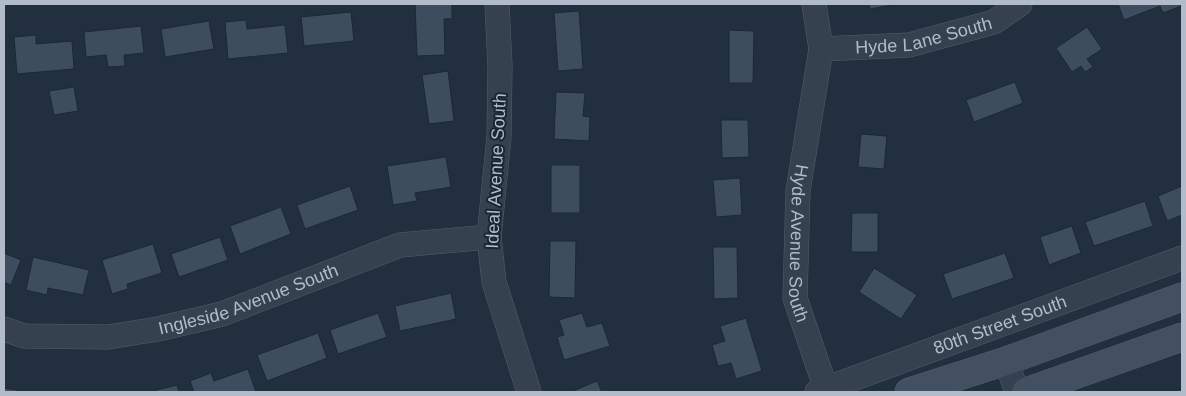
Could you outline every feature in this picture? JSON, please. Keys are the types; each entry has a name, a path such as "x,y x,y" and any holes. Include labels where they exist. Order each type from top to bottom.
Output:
{"main road":[{"name":"80th Street South","path":"909,392 1006,360 1182,297"},
{"path":"1026,392 1182,337"}],"street":[{"name":"Ideal Avenue South","path":"497,4 500,66 499,136 489,237 494,282 529,392"},
{"name":"Hyde Avenue South","path":"814,4 820,49 798,190 795,298 823,391"},
{"name":"Hyde Lane South","path":"820,49 909,46 994,22 1020,4"},
{"name":"Ingleside Avenue South","path":"4,329 24,336 108,337 158,329 222,314 400,245 489,237"},
{"name":"80th Street South","path":"823,391 1182,258"},
{"path":"1006,360 1017,392"}],"building":[{"path":"415,4 452,4 452,19 444,19 445,55 417,56"},
{"path":"869,4 898,4 870,9"},
{"path":"1118,4 1180,4 1181,6 1163,13 1160,6 1124,20"},
{"path":"579,11 583,69 558,71 554,13"},
{"path":"351,12 354,41 304,46 301,17"},
{"path":"246,20 247,29 285,25 288,53 228,59 225,22"},
{"path":"209,21 214,49 165,57 161,29"},
{"path":"141,26 144,53 124,55 125,66 108,67 106,55 86,57 84,32"},
{"path":"1087,27 1102,49 1087,59 1093,67 1085,72 1081,66 1072,72 1056,48"},
{"path":"729,30 754,31 753,83 729,83"},
{"path":"36,35 36,44 72,41 74,69 17,74 14,37"},
{"path":"448,71 454,121 429,124 422,75"},
{"path":"1015,82 1023,103 974,122 966,100"},
{"path":"74,87 78,111 54,115 49,91"},
{"path":"556,92 585,93 583,116 590,117 589,141 554,139"},
{"path":"721,120 748,120 749,157 722,158"},
{"path":"861,134 887,136 884,169 858,167"},
{"path":"446,157 451,187 415,193 417,201 393,205 387,166"},
{"path":"551,165 580,165 580,213 551,213"},
{"path":"740,178 742,215 716,217 713,180"},
{"path":"350,186 358,210 305,229 297,205"},
{"path":"1182,186 1182,215 1167,221 1158,196"},
{"path":"1145,201 1153,226 1094,246 1085,222"},
{"path":"281,207 291,234 240,254 230,226"},
{"path":"852,213 878,213 878,252 851,252"},
{"path":"1072,226 1081,253 1049,265 1040,237"},
{"path":"220,237 228,260 179,277 171,254"},
{"path":"550,241 576,241 575,298 549,297"},
{"path":"153,244 162,273 127,284 128,289 112,294 102,260"},
{"path":"713,247 737,247 738,298 714,299"},
{"path":"4,253 21,260 11,285 4,282"},
{"path":"1005,253 1014,278 952,299 943,274"},
{"path":"33,257 89,270 83,295 48,288 47,295 26,290"},
{"path":"874,268 917,295 901,319 859,292"},
{"path":"451,293 456,319 400,331 395,306"},
{"path":"378,313 387,337 338,354 330,330"},
{"path":"582,313 587,327 602,323 610,346 564,360 557,337 564,335 559,320"},
{"path":"746,318 762,371 736,379 731,363 718,366 712,345 725,341 720,326"},
{"path":"318,333 327,358 267,381 257,355"},
{"path":"248,369 256,392 194,392 190,381 211,373 214,381"},
{"path":"597,381 602,392 573,392 573,391"},
{"path":"177,385 179,392 149,392"},
{"path":"4,388 29,392 4,392"}]}
